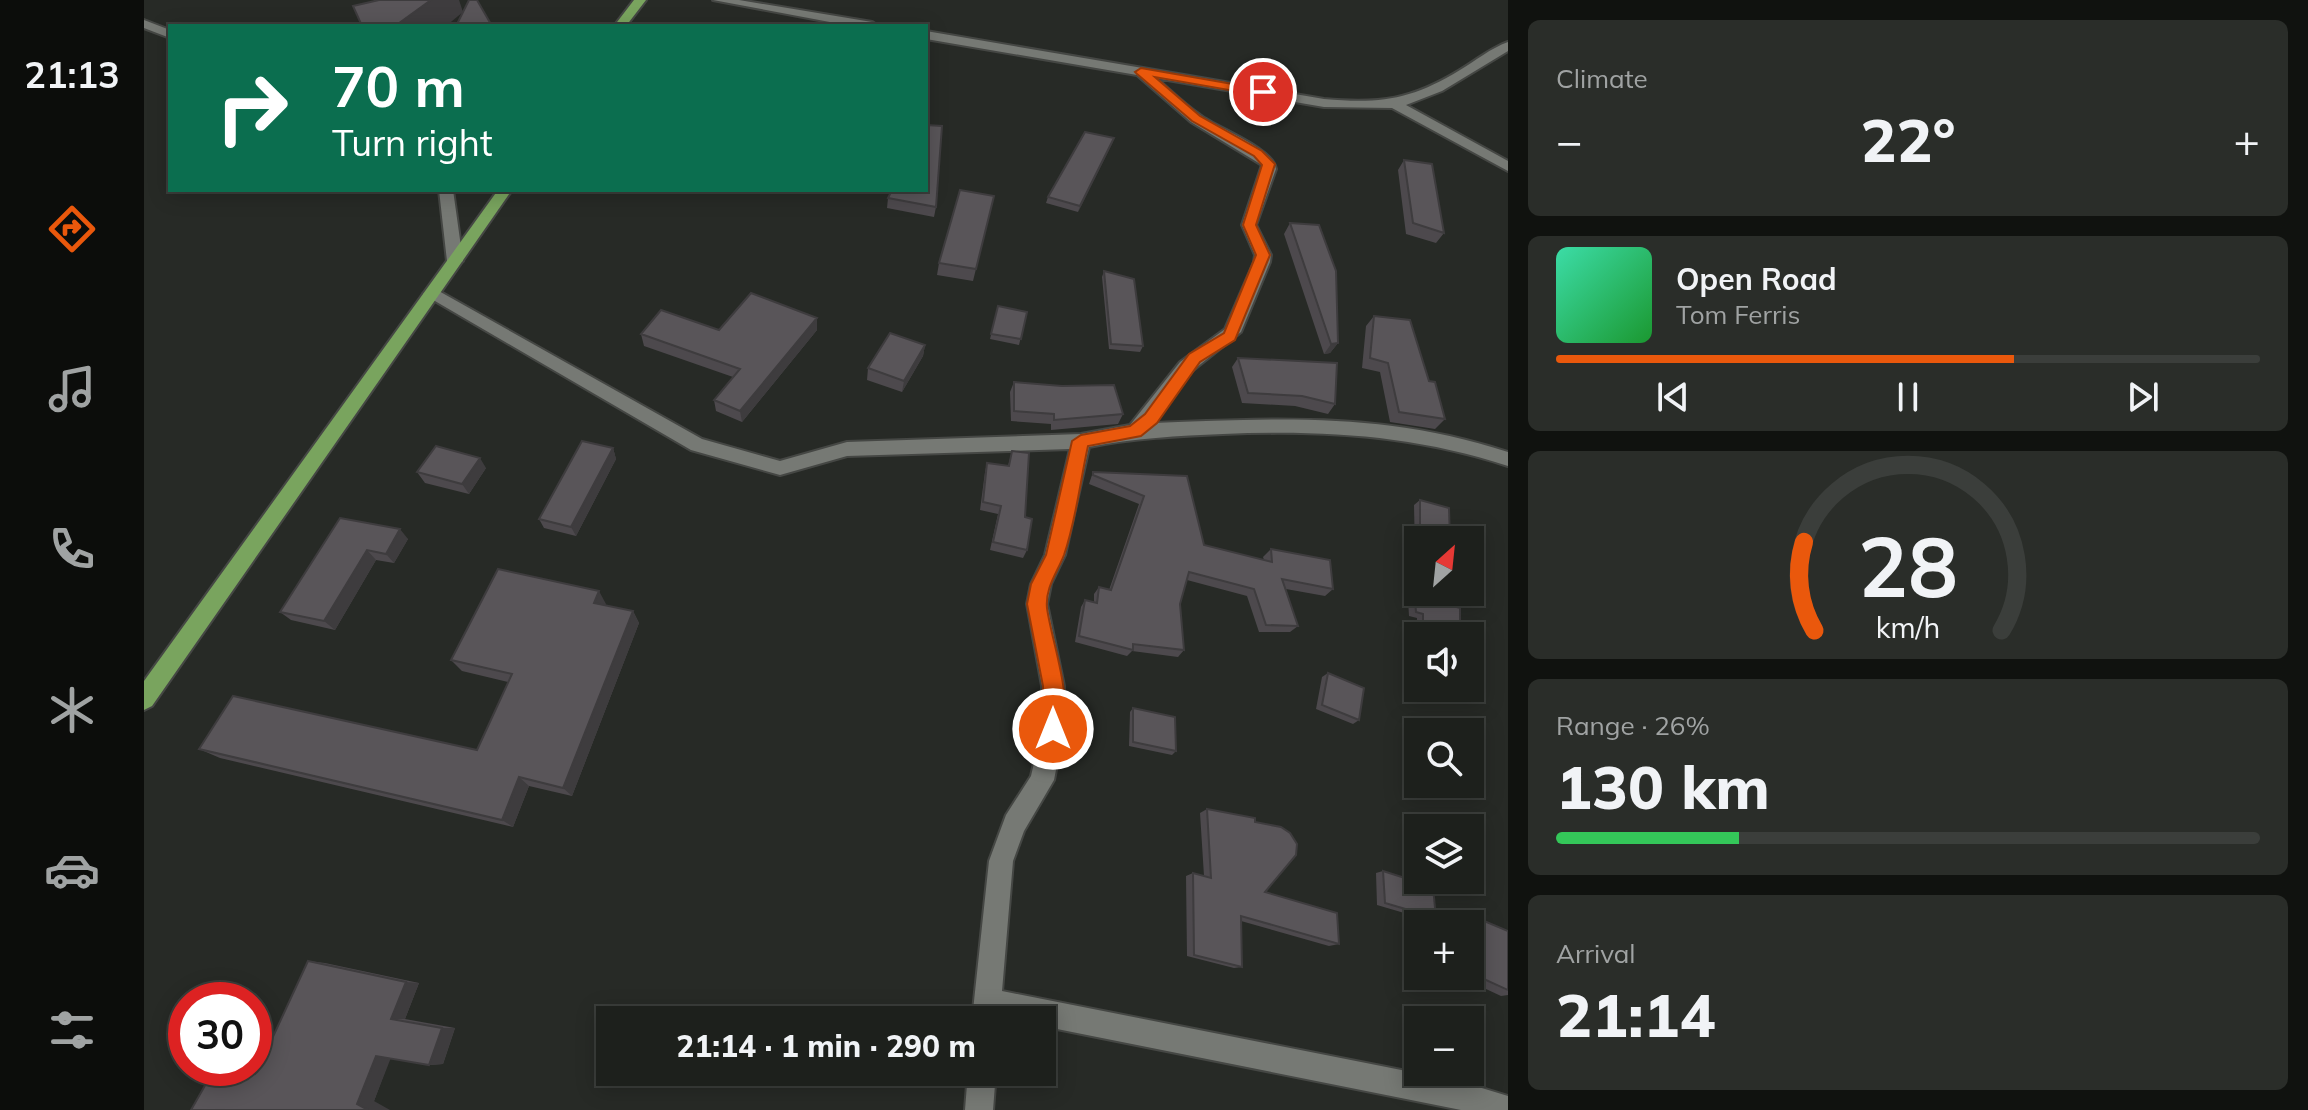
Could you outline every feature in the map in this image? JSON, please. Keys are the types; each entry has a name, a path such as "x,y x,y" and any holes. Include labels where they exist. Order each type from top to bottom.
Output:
{"main road":[{"path":"622,24 640,0"},
{"path":"144,699 504,192"}],"street":[{"path":"719,0 860,24"},
{"path":"144,24 168,33"},
{"path":"928,35 1324,103 1365,106 1395,104 1442,86 1508,46"},
{"path":"1135,431 1151,418 1195,358 1230,337 1235,328 1262,262 1263,255 1249,225 1269,169 1269,164 1258,154 1196,119 1141,72"},
{"path":"1395,104 1508,167"},
{"path":"446,192 455,261"},
{"path":"431,294 697,445 780,468 847,449 1081,441 1135,431 1297,424 1373,429 1436,439 1508,459"},
{"path":"986,1006 1001,861 1015,824 1042,780 1053,729 1053,686 1037,604 1041,584 1055,555 1081,441"},
{"path":"1056,1023 1462,1096 1508,1110"},
{"path":"979,1110 981,1086"}],"building":[{"path":"379,0 431,0 398,24 361,24 353,6"},
{"path":"469,0 477,0 491,24 457,24"},
{"path":"928,125 942,126 936,207 888,198 891,192 928,192"},
{"path":"1085,132 1114,138 1080,206 1048,197"},
{"path":"1404,160 1432,164 1444,233 1413,223"},
{"path":"960,190 994,196 976,269 939,263"},
{"path":"1290,223 1319,225 1336,271 1338,343 1331,344"},
{"path":"1104,271 1134,279 1143,346 1111,344"},
{"path":"751,293 817,318 740,411 714,400 740,369 641,334 661,310 719,330"},
{"path":"998,306 1027,312 1021,339 991,334"},
{"path":"1374,316 1410,320 1429,381 1435,382 1445,419 1399,412 1388,363 1370,358"},
{"path":"890,333 925,345 904,381 868,368"},
{"path":"1238,358 1337,363 1335,404 1302,396 1248,393"},
{"path":"1014,382 1062,386 1114,385 1123,414 1054,420 1054,414 1014,411"},
{"path":"582,441 613,448 571,527 539,519"},
{"path":"436,446 480,458 462,484 417,472"},
{"path":"1012,451 1029,453 1025,517 1032,519 1027,550 993,542 1001,506 983,502 987,463 1009,466"},
{"path":"1093,472 1187,476 1204,545 1272,562 1271,549 1330,560 1333,589 1282,579 1298,626 1266,625 1254,589 1189,572 1180,604 1184,650 1133,644 1133,650 1079,636 1085,600 1097,603 1099,587 1111,590 1144,496 1093,475"},
{"path":"1420,500 1449,508 1450,526 1420,526"},
{"path":"340,518 400,529 386,554 367,550 324,621 280,612"},
{"path":"498,569 599,591 594,603 633,611 563,788 519,777 502,820 199,749 233,696 477,750 512,674 451,660"},
{"path":"1416,606 1454,606 1460,608 1460,622 1423,622 1423,614 1416,612"},
{"path":"1328,673 1364,688 1359,720 1322,705"},
{"path":"1133,708 1175,717 1176,751 1133,742"},
{"path":"1207,809 1255,818 1255,822 1281,827 1290,833 1297,844 1296,855 1265,892 1337,913 1339,944 1241,916 1242,967 1194,955 1193,873 1211,878"},
{"path":"1383,871 1404,878 1404,894 1434,894 1435,910 1409,910 1385,903"},
{"path":"1484,921 1508,931 1508,990 1484,979"},
{"path":"308,961 406,982 391,1019 442,1028 429,1065 376,1056 357,1104 368,1110 191,1110 205,1086 272,1086 272,1039"}],"route":[{"path":"1053,729 1053,686 1037,604 1041,584 1055,555 1081,441 1135,431 1151,418 1180,374 1195,358 1230,337 1263,255 1249,225 1269,164 1258,154 1196,119 1141,72 1263,92"}]}
